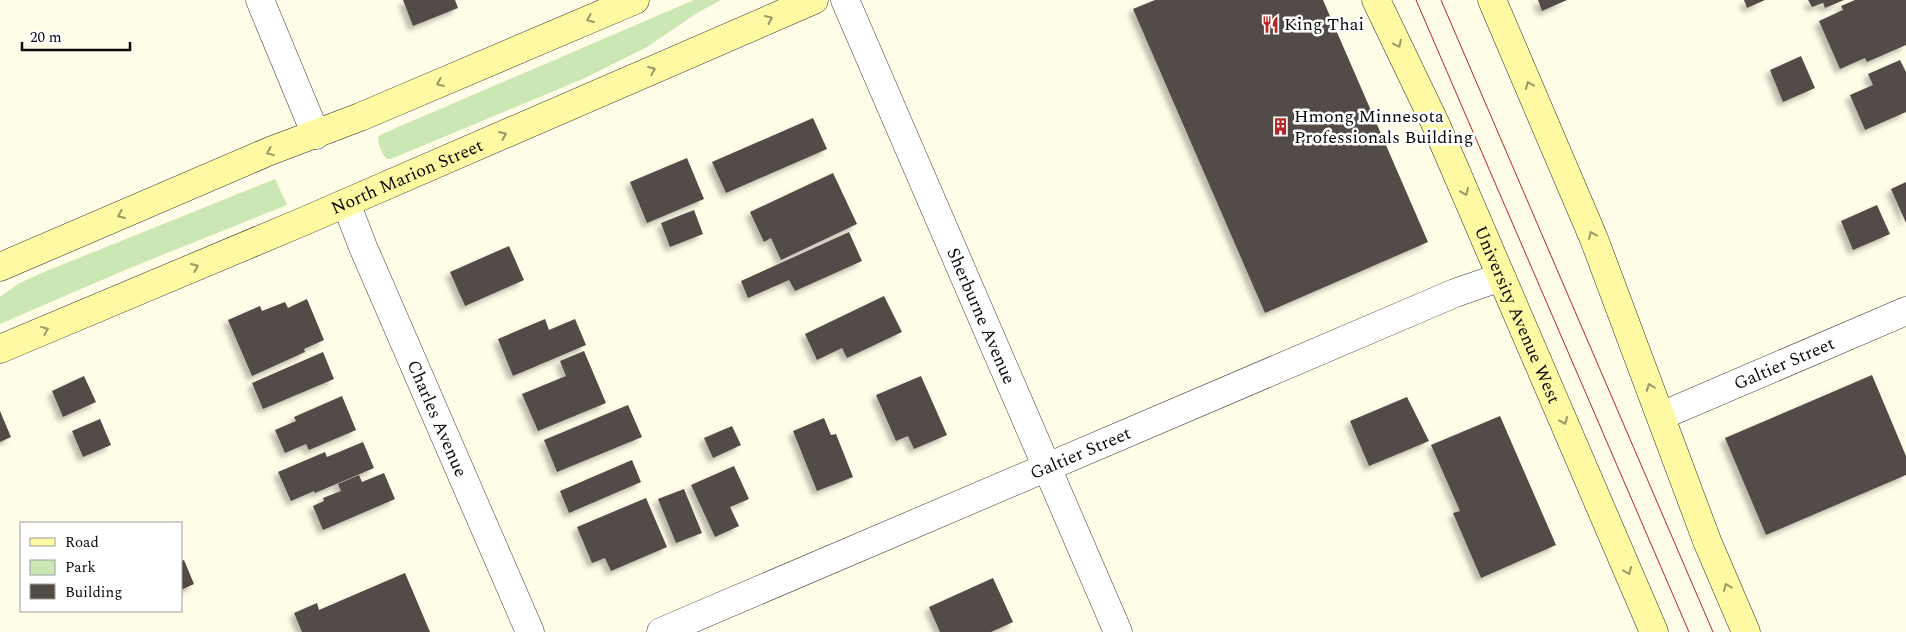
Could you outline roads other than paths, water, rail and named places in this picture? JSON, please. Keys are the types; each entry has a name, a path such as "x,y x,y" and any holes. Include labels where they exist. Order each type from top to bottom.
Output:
{"main road":[{"path":"0,267 270,151 316,135 635,0"},
{"name":"North Marion Street","path":"0,349 346,203 814,0"},
{"name":"University Avenue West","path":"1376,0 1436,125 1654,632"},
{"path":"1492,0 1594,239 1707,541 1746,632"}],"street":[{"path":"260,0 316,135"},
{"name":"Sherburne Avenue","path":"845,0 1118,632"},
{"name":"Charles Avenue","path":"346,203 530,632"},
{"name":"Galtier Street","path":"661,632 1455,293 1501,277"},
{"name":"Galtier Street","path":"1661,416 1906,311"}],"tram line":[{"path":"1416,0 1689,632"},
{"path":"1441,0 1713,632"}],"place":[{"name":"King Thai","path":"1270,24"},
{"name":"Hmong Minnesota Professionals Building","path":"1280,126"}]}
